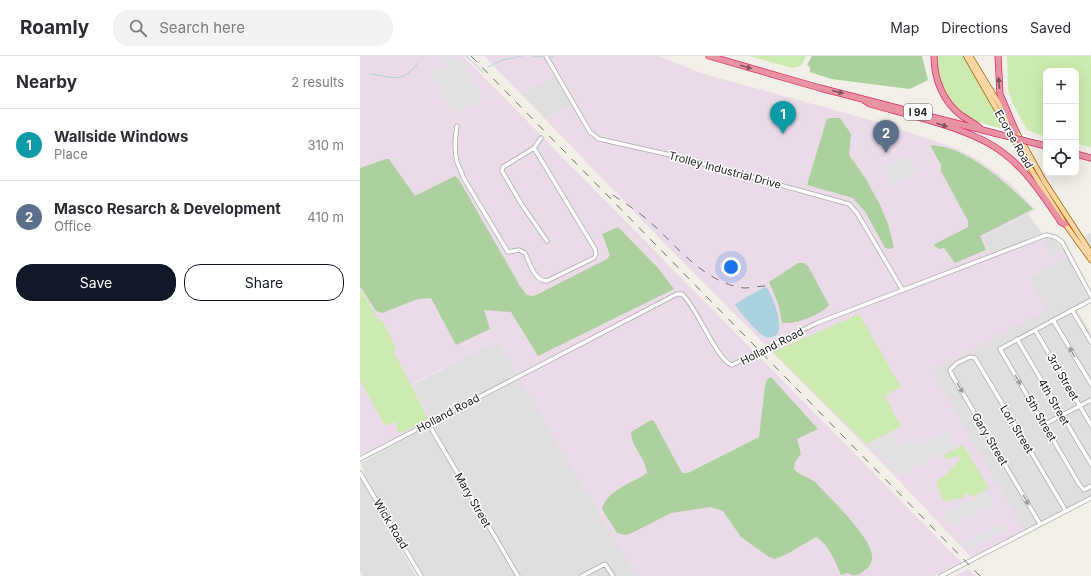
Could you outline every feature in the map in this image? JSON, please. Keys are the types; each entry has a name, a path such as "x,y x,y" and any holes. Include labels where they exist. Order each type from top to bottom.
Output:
{"highway":[{"name":"I 94","path":"709,56 1043,145"},
{"path":"934,56 936,76 943,94 955,110 980,129"},
{"path":"998,56 1000,94 1016,132"},
{"path":"856,96 870,104 969,134 1002,151 1031,178 1061,222 1065,224"},
{"path":"1079,155 1091,158"}],"main road":[{"name":"Ecorse Road","path":"966,56 1065,224 1091,260"},
{"name":"Ecorse Road","path":"970,56 1044,181 1091,253"}],"street":[{"name":"Trolley Industrial Drive","path":"546,56 590,132 598,139 675,156 849,204 857,213 902,289"},
{"path":"457,126 454,143 458,164 467,184 508,252 513,253 519,250 525,253 537,278 542,281 547,281 594,258 596,254 595,248 534,148"},
{"path":"541,138 534,148 503,167 502,171 522,205 547,241"},
{"name":"Holland Road","path":"360,459 676,294 682,294 689,301 721,355 729,364 732,365 817,323 902,289 1046,235 1055,237 1062,242 1091,296"},
{"path":"1017,339 1091,300"},
{"path":"1072,310 1091,342"},
{"path":"1054,320 1091,384"},
{"name":"3rd Street","path":"1035,330 1091,425"},
{"name":"5th Street","path":"1017,339 1000,349 1084,490 1091,486"},
{"name":"4th Street","path":"1017,339 1091,464"},
{"name":"Lori Street","path":"964,360 972,356 975,358 1066,511"},
{"name":"Gary Street","path":"964,360 953,366 950,372 1040,524"},
{"path":"1044,424 1091,400"},
{"name":"Mary Street","path":"428,423 518,576"},
{"name":"Wick Road","path":"360,473 421,576"},
{"path":"941,576 1091,498"},
{"path":"582,576 605,564 613,576"}],"shaded area":[{"path":"360,56 463,56 961,562 934,576 637,576 497,340 413,384 432,420 360,456"},
{"path":"441,56 456,56 470,68 468,70 484,99 454,115 429,73 445,65"},
{"path":"484,56 658,56 704,74 885,124 955,148 979,160 1011,184 1036,210 982,237 993,257 1040,239 1049,257 1063,250 1067,257 1029,277 1047,310 931,371 1024,531 971,557 884,465 674,253 545,119 576,103 559,74 521,94"},
{"path":"556,76 572,105 545,119 521,94"},
{"path":"909,154 917,172 890,187 881,169"},
{"path":"1028,214 1045,237 1055,240 1063,250 1049,257 1038,235 991,254 982,237"},
{"path":"1091,233 1091,248 1083,237"},
{"path":"1067,257 1091,303 1077,310 1091,334 1091,496 1024,531 931,371 1046,310 1029,277"},
{"path":"497,340 637,576 424,576 366,478 361,463 433,423 413,385"},
{"path":"948,430 956,446 899,477 869,444 892,433 899,446 915,437 920,445"},
{"path":"360,477 416,576 363,576 360,571"},
{"path":"988,490 995,505 950,528 942,514"},
{"path":"1004,522 1009,529 970,550 966,542"},
{"path":"968,569 975,576 954,576"}],"green space":[{"path":"749,56 806,56 801,66 792,68"},
{"path":"812,56 922,56 928,80 910,89 831,79 810,72 810,67 807,65"},
{"path":"936,56 963,56 1008,132 978,122 957,108 949,99 943,87"},
{"path":"1007,56 1091,56 1091,147 1079,145 1079,68 1043,68 1043,136 1027,130 1012,102 1008,90"},
{"path":"840,118 851,134 849,155 866,179 880,205 888,224 894,247 890,249 885,248 866,213 853,198 807,185 827,119"},
{"path":"930,145 951,149 976,161 1006,184 1033,209 980,236 986,250 955,263 944,248 939,249 933,245 968,227 968,221 941,171 941,165"},
{"path":"389,159 415,196 455,176 458,178 520,286 527,295 534,296 607,259 610,255 602,234 618,227 658,268 674,289 538,356 511,312 484,310 490,329 456,345 431,298 418,299 382,313 376,311 360,288 360,168"},
{"path":"798,263 804,263 808,266 829,305 820,313 801,321 782,323 778,303 769,282"},
{"path":"360,290 377,318 383,322 388,331 396,348 394,352 428,418 406,431 399,432 396,421 385,426 360,380"},
{"path":"859,314 901,387 885,396 901,427 866,444 773,352"},
{"path":"771,377 818,429 797,439 801,454 795,462 794,469 815,482 859,530 871,551 871,564 858,575 848,573 841,575 825,544 816,537 787,554 775,559 769,557 741,537 723,511 711,507 671,513 632,533 626,535 617,533 602,509 605,502 614,492 647,473 644,462 633,443 631,432 651,420 654,421 682,473 688,473 759,437 765,386 767,379"},
{"path":"963,445 989,488 972,497 966,493 962,499 943,501 937,483 938,480 946,475 961,458 959,456 946,459 943,455"}],"water":[{"path":"766,287 775,304 779,320 778,332 775,336 769,337 766,337 758,332 735,305"}],"pier":[{"path":"968,117 980,123 1040,139 1037,148 964,130 964,121"}],"waterway":[{"path":"466,56 483,72"},
{"path":"488,67 503,60 522,56"},
{"path":"533,56 542,57"},
{"path":"370,74 396,78 401,77 412,71 417,64"}],"railway":[{"path":"471,56 980,576"},
{"path":"613,195 648,220 692,262 716,279 730,285 744,288 766,286"}],"place":[{"name":"Wallside Windows","path":"783,134"},
{"name":"Masco Resarch & Development","path":"886,153"}]}
